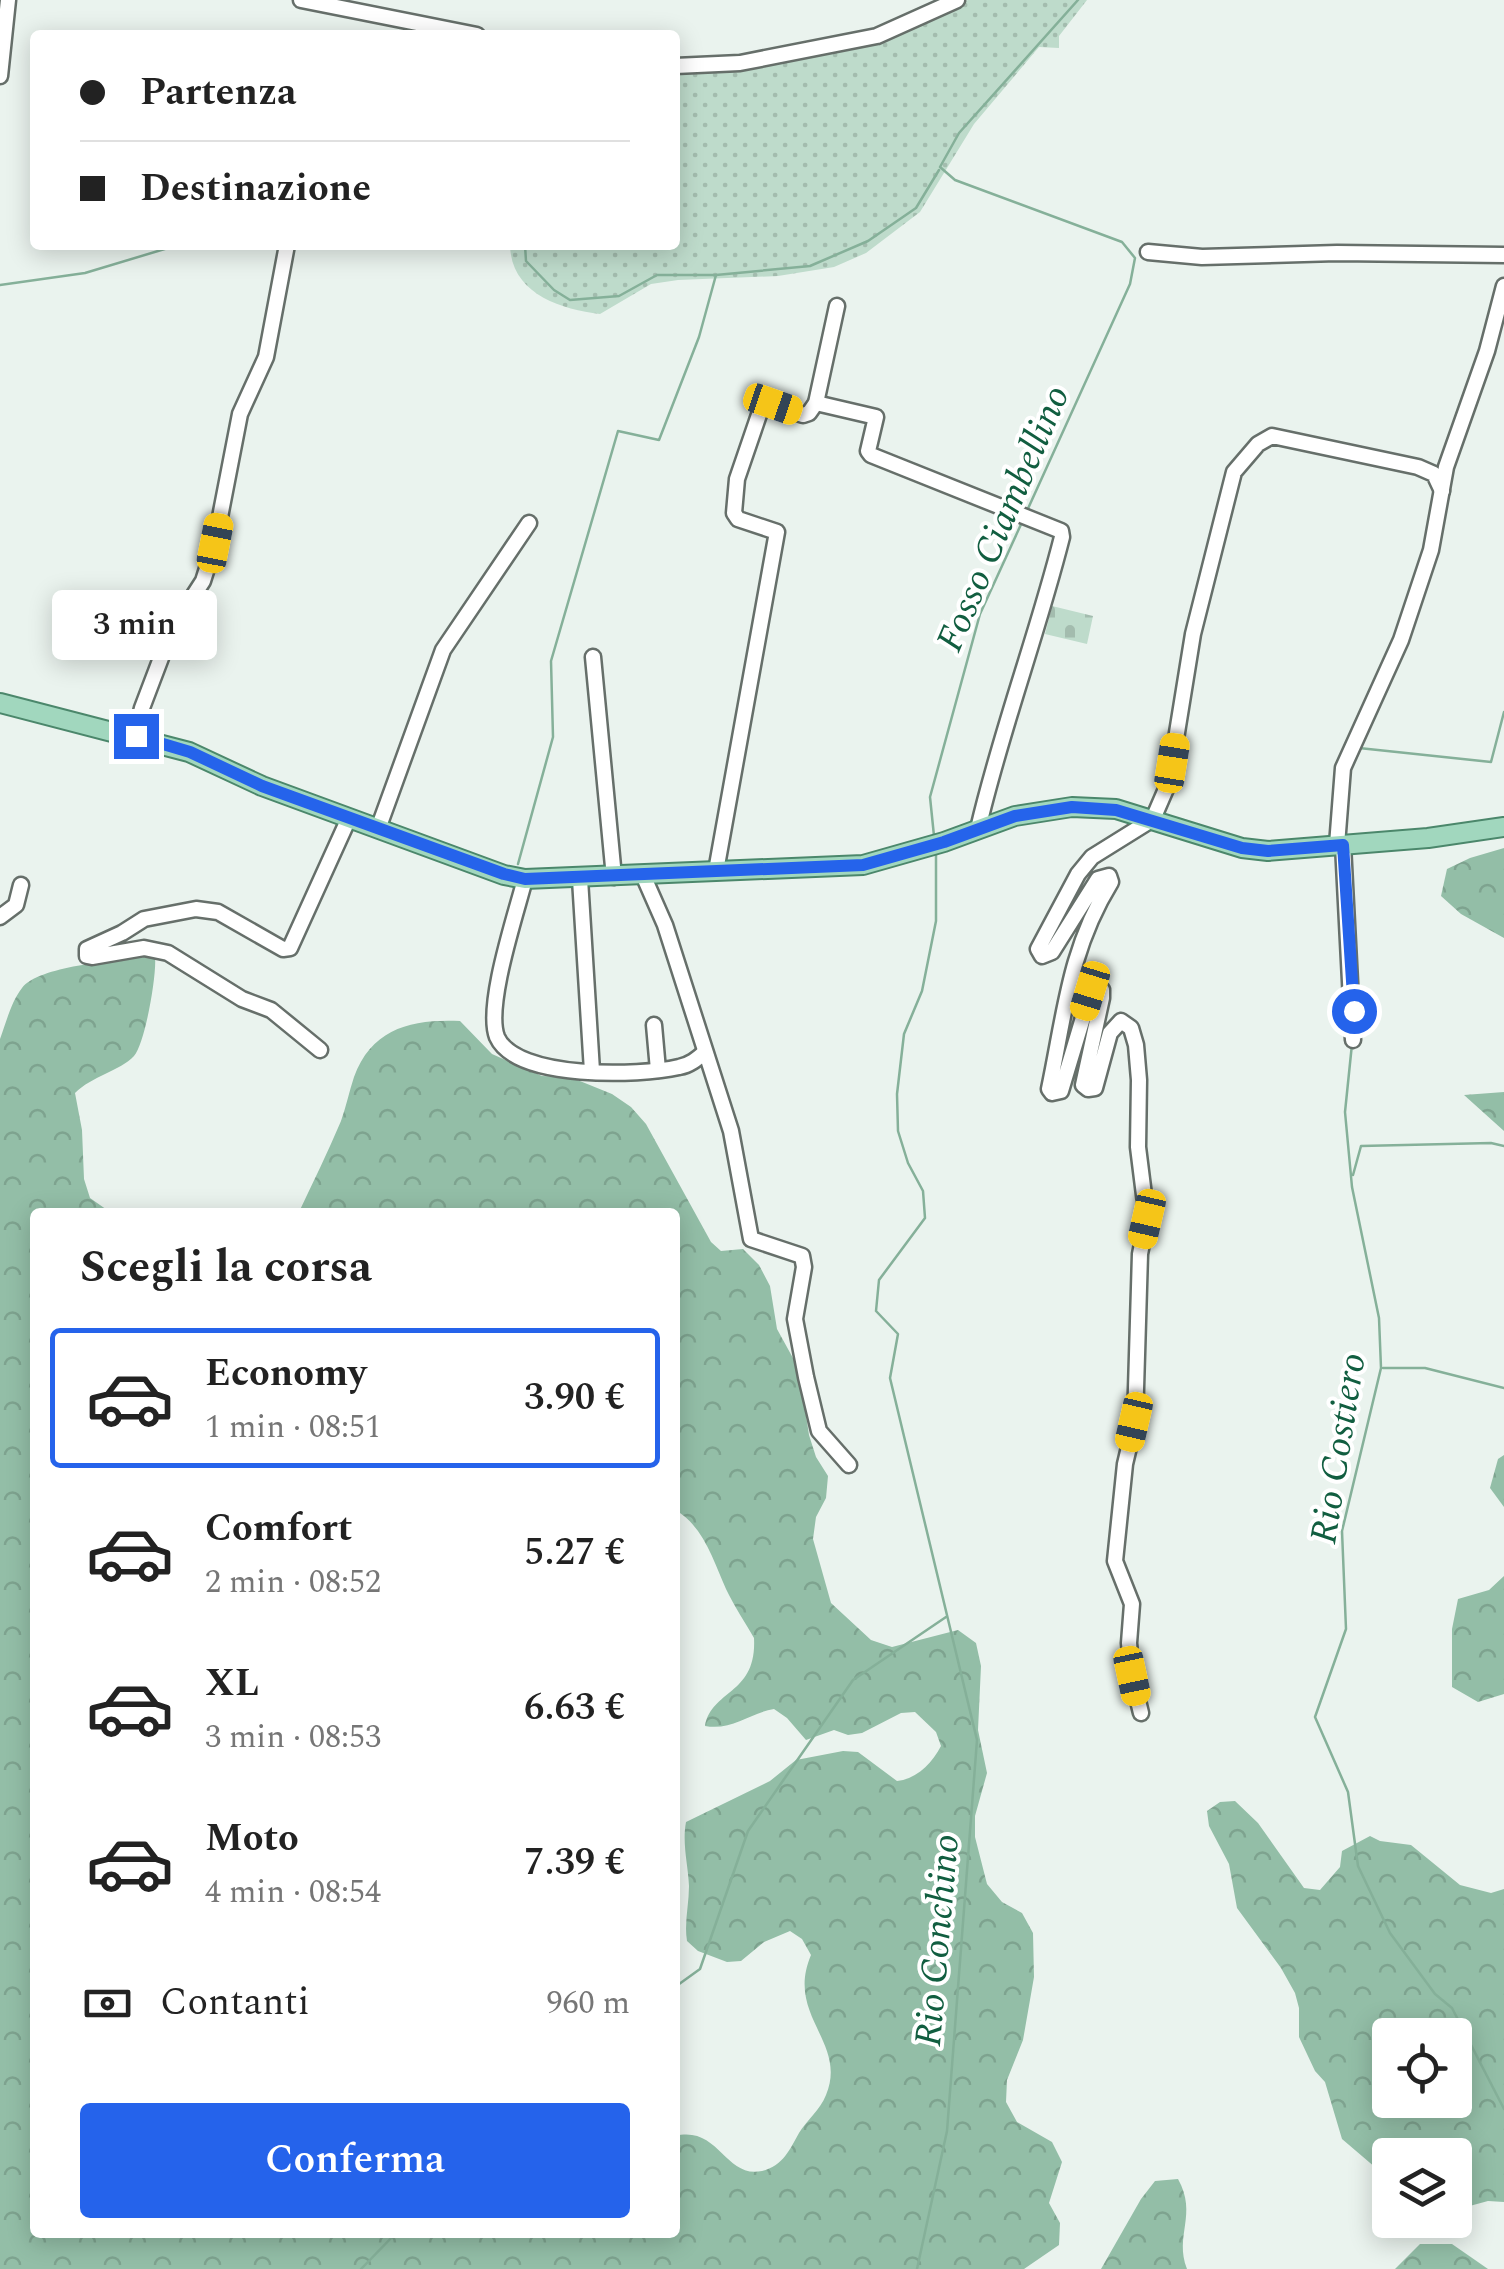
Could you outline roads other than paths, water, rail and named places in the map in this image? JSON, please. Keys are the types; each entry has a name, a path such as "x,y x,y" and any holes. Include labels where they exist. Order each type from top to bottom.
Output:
{"main road":[{"path":"1,707 136,736 190,752 262,786 525,879 863,865 935,845 1015,816 1072,807 1116,810 1242,848 1268,851 1504,827"}],"street":[{"path":"0,76 8,0"},
{"path":"301,0 451,30"},
{"path":"680,66 740,63 877,36 958,0"},
{"path":"136,736 142,708 172,629 203,581 240,414 266,357 286,250"},
{"path":"1148,252 1202,257 1337,253 1504,255"},
{"path":"1353,1040 1340,845 1344,768 1398,650 1431,550 1446,467 1487,351 1504,286"},
{"path":"716,871 776,532 738,519 734,513 737,479 763,403 803,415 816,403 836,306"},
{"path":"816,403 876,416 868,451 871,455 1061,531 978,830"},
{"path":"1141,1713 1129,1643 1132,1604 1115,1561 1114,1544 1134,1422 1140,1254 1147,1219 1138,1147 1139,1080 1131,1028 1121,1021 1110,1033 1094,1088 1088,1090 1083,1085 1102,998 1102,990 1096,986 1090,991 1060,1091 1052,1093 1048,1089 1072,963 1096,903 1110,882 1109,876 1098,879 1052,952 1042,956 1038,949 1078,874 1092,857 1153,819 1169,782 1192,634 1234,472 1246,458 1272,436 1300,440 1418,466 1434,474 1442,491"},
{"path":"378,829 443,650 529,524"},
{"path":"593,658 614,877"},
{"path":"320,1050 271,1010 242,999 168,953 144,948 92,958 87,956 87,949 144,919 196,909 218,912 282,949 290,948 349,818"},
{"path":"643,875 665,925 732,1131 751,1239 802,1256 804,1267 795,1319 818,1431 849,1465"},
{"path":"525,879 494,1012 498,1040 513,1054 553,1069 592,1072 681,1067 705,1052"},
{"path":"580,879 592,1072"},
{"path":"0,917 16,905 21,885"},
{"path":"654,1025 658,1070"}],"waterway":[{"name":"Fosso Ciambellino","path":"1026,513 1130,284 1135,258 1122,242 955,180 940,167 959,133 1078,0"},
{"path":"518,864 553,737 551,661 618,431 659,440 699,337 716,275 810,266 868,241 916,208 939,170"},
{"path":"0,285 85,273 161,250"},
{"path":"525,250 526,261 554,290 570,300 619,296 657,275 716,275"},
{"name":"Fosso Ciambellino","path":"934,836 930,797 980,614 1023,520"},
{"path":"1359,748 1491,762 1504,712"},
{"name":"Fosso Ciambellino","path":"917,2269 947,2131 977,1740 890,1378 898,1334 876,1311 879,1280 925,1218 923,1191 908,1163 898,1131 897,1094 904,1034 922,991 936,921 936,854"},
{"name":"Rio Costiero","path":"1352,1044 1345,1112 1352,1187 1379,1318 1381,1368 1342,1531 1346,1629 1315,1717 1348,1792 1358,1866 1390,1933 1435,1994 1452,2008 1504,2109"},
{"path":"1353,1175 1361,1146 1504,1146"},
{"path":"1383,1368 1425,1368 1504,1388"},
{"path":"680,1983 700,1969 748,1831 853,1680 946,1617"},
{"path":"361,2269 391,2238"}],"water label":[{"name":"Rio Conchino","path":"936,1940"}]}
